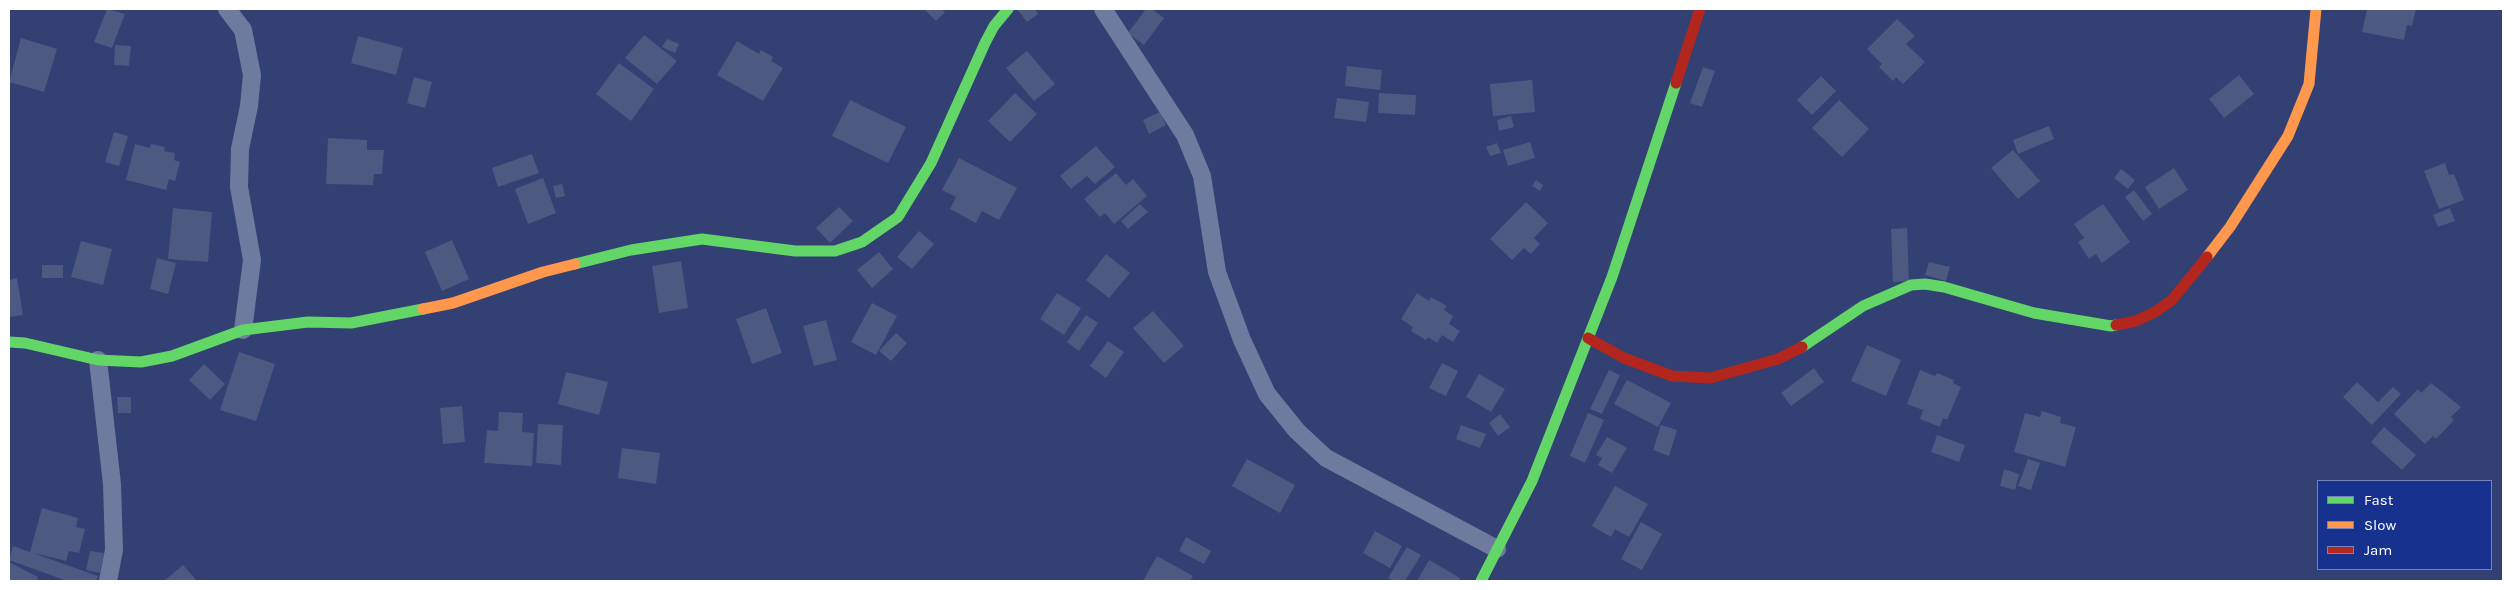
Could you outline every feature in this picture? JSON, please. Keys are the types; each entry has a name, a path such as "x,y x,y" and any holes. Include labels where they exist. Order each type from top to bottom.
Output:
{"street":[{"path":"227,9 243,30 252,74 249,106 240,149 239,187 252,260 244,330"},
{"path":"9,342 25,343 98,360 141,362 172,356 244,330 308,322 351,323 443,305 543,272 631,250 702,239 795,251 835,252 862,242 898,217 931,163 994,26 1008,9"},
{"path":"1103,9 1185,136 1202,176 1217,272 1242,340 1268,394 1297,431 1326,458 1497,549"},
{"path":"1481,581 1532,481 1612,277 1700,9"},
{"path":"1588,338 1624,358 1672,376 1710,378 1778,359 1807,346 1863,306 1911,285 1925,284 1944,287 2034,313 2111,326 2136,321 2155,312 2172,300 2188,282 2230,227 2288,136 2309,84 2316,9"},
{"path":"98,360 112,484 114,550 108,581"}],"building":[{"path":"107,9 125,14 112,48 94,42"},
{"path":"924,9 941,9 945,12 936,21"},
{"path":"1017,9 1035,9 1038,14 1027,22"},
{"path":"1146,9 1152,9 1164,18 1144,45 1128,33"},
{"path":"2367,9 2416,9 2412,26 2407,25 2404,40 2362,32"},
{"path":"1897,19 1915,36 1906,44 1925,62 1903,84 1896,77 1893,81 1879,67 1882,64 1867,49"},
{"path":"644,35 677,61 657,84 625,58"},
{"path":"358,36 403,48 396,75 351,63"},
{"path":"21,38 57,49 44,92 9,82"},
{"path":"667,39 679,44 675,53 662,47"},
{"path":"737,41 759,54 761,50 773,57 771,61 783,68 763,101 717,75"},
{"path":"115,45 131,46 129,66 114,65"},
{"path":"1027,51 1055,84 1034,101 1006,68"},
{"path":"619,63 654,89 631,121 596,94"},
{"path":"1347,66 1382,70 1380,90 1345,86"},
{"path":"1703,67 1715,71 1702,107 1690,103"},
{"path":"2239,75 2254,94 2224,118 2209,99"},
{"path":"1821,76 1836,91 1812,115 1797,100"},
{"path":"414,77 432,82 425,108 407,103"},
{"path":"1532,80 1535,112 1493,116 1490,84"},
{"path":"1015,93 1037,114 1010,142 988,121"},
{"path":"1379,93 1416,95 1415,115 1378,113"},
{"path":"1337,98 1369,102 1366,122 1334,118"},
{"path":"850,100 906,127 888,163 832,136"},
{"path":"1839,100 1869,129 1842,157 1812,128"},
{"path":"1160,112 1166,125 1149,134 1143,120"},
{"path":"1511,116 1514,127 1499,131 1497,120"},
{"path":"2049,126 2054,139 2018,154 2013,140"},
{"path":"114,132 128,136 119,166 105,162"},
{"path":"328,138 367,140 367,150 384,150 382,174 374,174 373,185 326,184"},
{"path":"1530,142 1535,158 1508,166 1503,150"},
{"path":"1497,143 1501,153 1490,156 1486,147"},
{"path":"135,144 150,148 151,144 165,147 164,151 175,153 174,160 180,162 175,181 169,179 166,190 126,180"},
{"path":"1096,146 1115,167 1095,184 1087,176 1071,189 1060,176"},
{"path":"2013,150 2040,181 2018,199 1991,168"},
{"path":"532,154 539,173 498,187 492,168"},
{"path":"959,158 1017,188 999,220 982,211 976,223 950,209 956,197 942,190"},
{"path":"2445,163 2449,175 2454,174 2464,200 2439,209 2424,171"},
{"path":"2174,168 2188,190 2159,209 2145,187"},
{"path":"2121,169 2135,180 2128,189 2114,178"},
{"path":"1116,173 1126,185 1133,179 1147,196 1114,224 1105,213 1100,217 1084,199"},
{"path":"543,178 556,213 528,224 515,189"},
{"path":"1536,180 1543,185 1540,191 1532,186"},
{"path":"562,184 565,196 556,198 553,186"},
{"path":"2134,190 2152,214 2143,221 2125,197"},
{"path":"1526,202 1548,223 1534,238 1540,244 1531,254 1524,248 1512,260 1490,239"},
{"path":"1140,204 1148,212 1128,229 1121,221"},
{"path":"2103,204 2130,242 2102,263 2096,254 2089,259 2078,242 2084,238 2074,224"},
{"path":"839,207 853,221 830,243 816,228"},
{"path":"173,208 212,212 208,262 168,259"},
{"path":"2450,208 2455,221 2438,227 2433,215"},
{"path":"1907,228 1909,281 1893,282 1891,229"},
{"path":"919,231 934,244 912,269 897,257"},
{"path":"452,240 469,279 442,291 425,252"},
{"path":"81,241 112,249 103,285 71,277"},
{"path":"879,252 893,269 872,288 857,270"},
{"path":"1106,254 1130,273 1109,298 1086,280"},
{"path":"157,258 176,263 168,294 150,289"},
{"path":"681,261 688,308 659,313 652,266"},
{"path":"1929,262 1950,267 1946,281 1925,275"},
{"path":"42,265 63,265 63,278 42,278"},
{"path":"17,278 23,315 9,317 9,280"},
{"path":"1057,293 1081,308 1064,335 1040,319"},
{"path":"1417,293 1429,301 1431,297 1447,306 1444,310 1453,316 1449,324 1460,331 1453,342 1442,335 1437,343 1428,337 1426,340 1411,331 1413,327 1401,319"},
{"path":"872,303 897,316 876,355 851,342"},
{"path":"766,308 782,353 752,364 736,319"},
{"path":"1153,311 1184,346 1164,363 1133,328"},
{"path":"1086,315 1098,323 1079,351 1067,342"},
{"path":"826,320 837,360 814,366 803,326"},
{"path":"896,333 907,343 891,361 879,351"},
{"path":"1108,341 1124,352 1106,378 1090,366"},
{"path":"1867,345 1901,360 1886,396 1851,381"},
{"path":"239,352 275,364 256,421 220,410"},
{"path":"1442,363 1458,371 1446,396 1429,388"},
{"path":"204,364 225,384 210,400 189,380"},
{"path":"1814,368 1824,382 1791,406 1781,393"},
{"path":"1609,370 1620,375 1602,414 1590,409"},
{"path":"1920,370 1935,376 1937,373 1954,380 1953,383 1961,387 1947,420 1943,418 1940,427 1920,419 1923,410 1907,404"},
{"path":"566,372 608,382 599,415 558,404"},
{"path":"1479,374 1505,389 1491,412 1466,397"},
{"path":"1627,380 1671,403 1658,427 1614,404"},
{"path":"2357,382 2378,402 2393,387 2401,394 2372,425 2343,397"},
{"path":"2431,383 2461,407 2451,417 2454,420 2436,439 2433,436 2425,444 2394,414 2418,389 2421,393"},
{"path":"117,397 131,397 131,413 118,413"},
{"path":"462,406 465,442 443,444 440,408"},
{"path":"2042,411 2061,417 2060,423 2076,427 2065,467 2014,452 2025,413 2040,417"},
{"path":"499,412 523,413 522,432 534,433 532,466 484,463 487,430 498,431"},
{"path":"1588,413 1604,420 1585,463 1570,456"},
{"path":"1500,414 1510,427 1498,436 1489,423"},
{"path":"538,424 563,425 561,465 536,463"},
{"path":"1461,425 1486,434 1480,448 1456,439"},
{"path":"1661,425 1677,430 1669,456 1653,450"},
{"path":"2384,427 2416,455 2402,470 2371,442"},
{"path":"1937,435 1965,445 1959,462 1931,452"},
{"path":"1607,437 1627,448 1612,473 1598,465 1602,458 1596,455"},
{"path":"622,448 660,453 656,484 618,478"},
{"path":"1247,459 1295,485 1280,513 1232,486"},
{"path":"2028,459 2040,463 2031,490 2018,486"},
{"path":"2004,469 2019,474 2015,490 2000,486"},
{"path":"1615,486 1648,504 1629,537 1615,529 1611,537 1592,526"},
{"path":"42,508 78,518 76,527 85,529 79,553 69,551 66,561 33,553 98,576 96,581 67,581 9,560 13,546 30,552"},
{"path":"1641,522 1662,534 1642,570 1621,559"},
{"path":"1375,531 1402,546 1390,568 1363,553"},
{"path":"1186,537 1211,551 1204,564 1179,551"},
{"path":"1407,547 1421,555 1405,581 1393,581 1388,578"},
{"path":"90,551 104,553 100,573 86,570"},
{"path":"1157,556 1193,576 1190,581 1143,581"},
{"path":"1429,560 1460,578 1459,581 1417,581"},
{"path":"9,562 38,577 36,581 9,581"},
{"path":"183,565 197,581 164,581"}],"traffic: fast":[{"path":"575,264 631,250 702,239 795,251 835,251 862,242 898,217 931,163 985,43 994,26 1008,9"},
{"path":"1481,581 1532,481 1612,277 1676,83"},
{"path":"1802,347 1863,306 1911,285 1925,284 1944,287 2034,313 2111,326 2116,325"},
{"path":"9,342 25,343 98,360 141,362 172,356 243,330 308,322 351,323 423,309"}],"traffic: slow":[{"path":"2207,257 2230,227 2288,136 2309,84 2316,9"},
{"path":"423,309 453,303 543,272 575,264"}],"traffic: jam":[{"path":"1676,83 1700,9"},
{"path":"2116,325 2136,321 2155,312 2172,300 2207,257"},
{"path":"1588,338 1624,358 1672,376 1710,378 1778,359 1802,347"}]}
